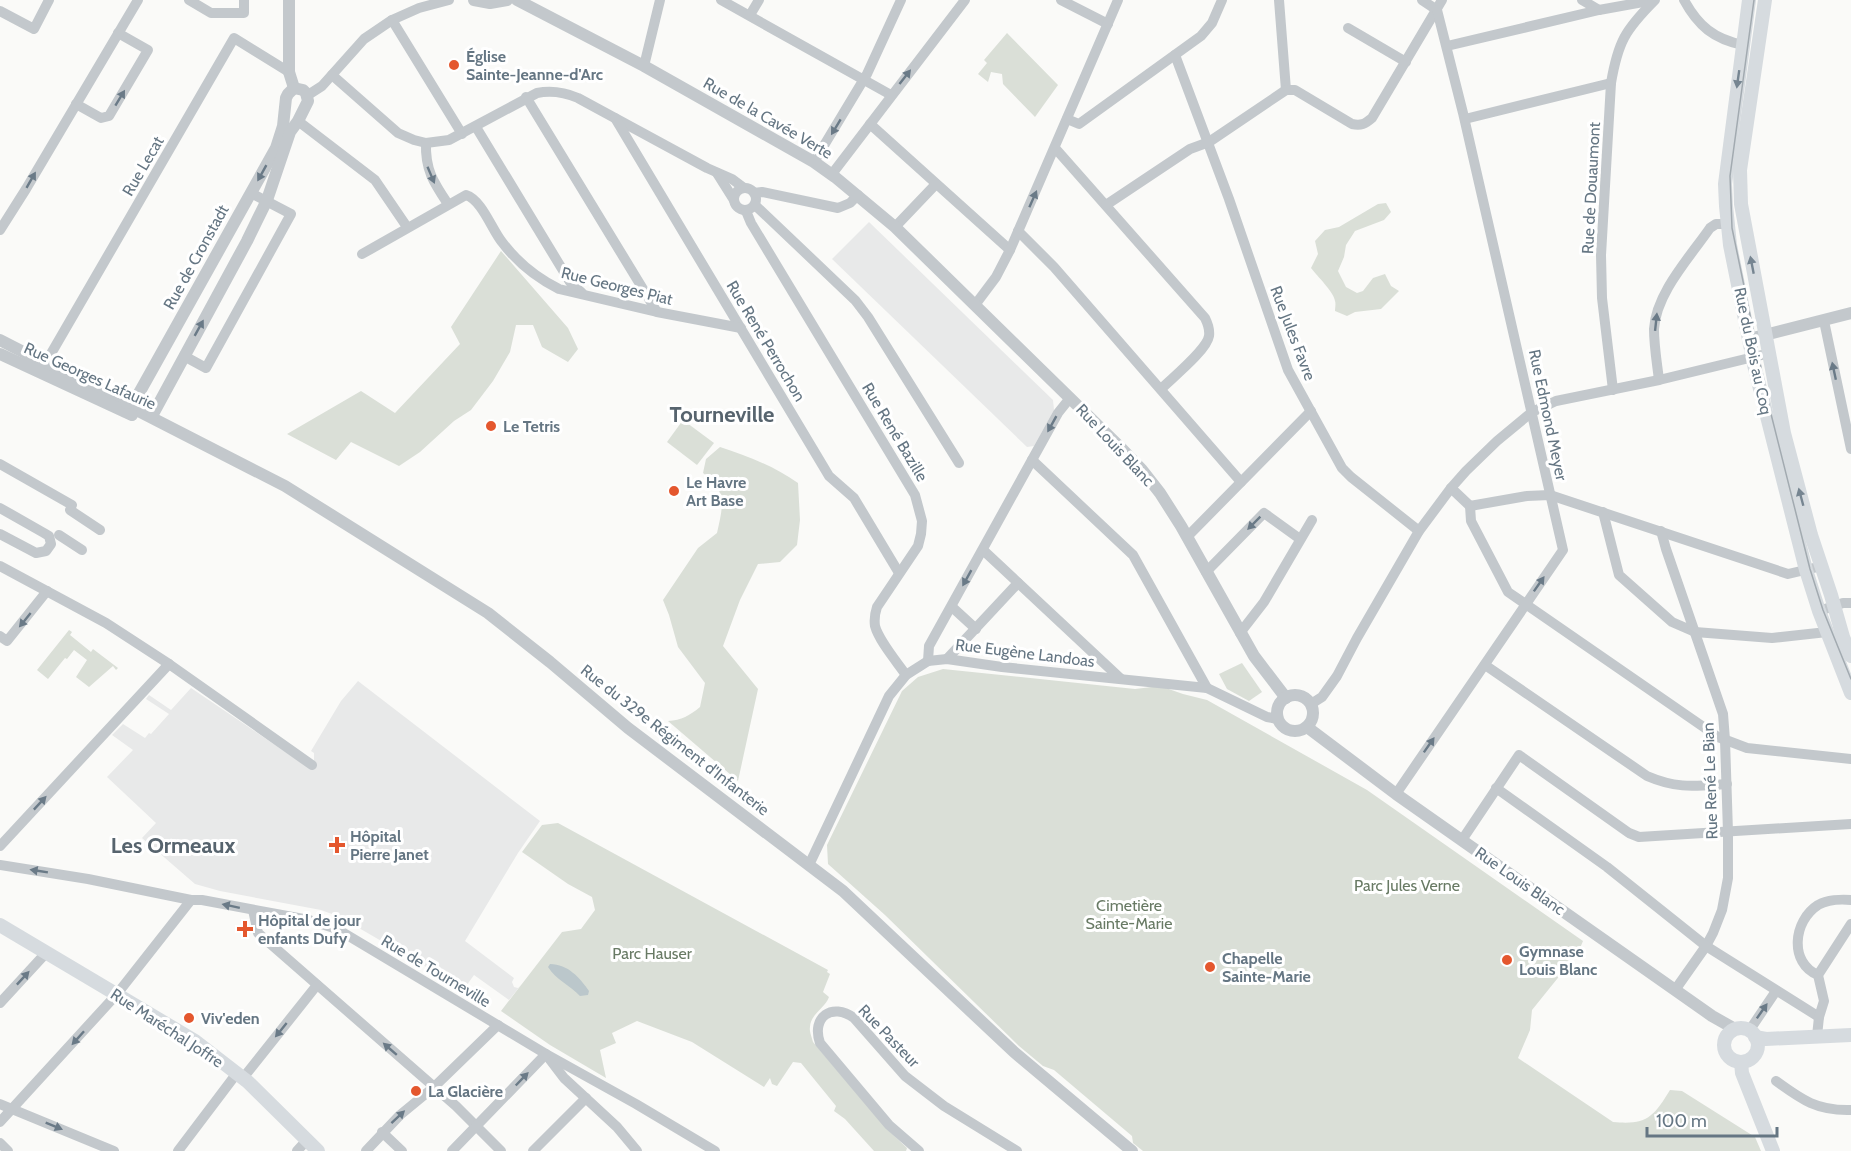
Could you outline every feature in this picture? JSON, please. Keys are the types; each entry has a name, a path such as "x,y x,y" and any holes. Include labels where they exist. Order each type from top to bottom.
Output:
{"main road":[{"name":"Rue du Bois au Coq","path":"1749,0 1725,184 1727,224 1752,358 1806,570 1819,611 1851,693"},
{"name":"Rue du Bois au Coq","path":"1765,0 1740,170 1741,204 1784,433 1811,536 1851,656"},
{"name":"Rue Maréchal Joffre","path":"0,925 195,1041 240,1076 318,1151"},
{"name":"Rue Louis Blanc","path":"1747,1032 1766,1039 1851,1035"},
{"path":"1747,1032 1757,1046 1754,1055 1741,1062 1730,1058 1724,1047 1728,1035 1747,1032"},
{"path":"1741,1062 1742,1073 1773,1151"}],"street":[{"path":"0,11 34,29 49,0"},
{"path":"0,230 138,0"},
{"path":"189,0 211,13 244,13 244,0"},
{"path":"289,0 289,72 294,88 303,90 308,95 322,86 364,39 392,20 419,8 449,0"},
{"path":"474,0 490,3 507,0"},
{"name":"Rue de la Cavée Verte","path":"517,0 644,66 814,162 832,174 895,227 975,305"},
{"path":"644,66 660,0"},
{"path":"721,0 891,95"},
{"path":"750,15 759,0"},
{"path":"814,162 864,79 901,0"},
{"path":"832,174 965,0"},
{"path":"1061,0 1108,24"},
{"path":"975,305 996,277 1010,250 1118,0"},
{"path":"1067,119 1079,124 1201,36 1212,23 1222,0"},
{"path":"1279,0 1286,90"},
{"path":"1280,12 1289,0"},
{"path":"1106,205 1190,149 1209,142 1286,90 1295,90 1352,124 1365,124 1372,118 1439,5 1422,0"},
{"path":"1582,0 1599,10"},
{"path":"1447,46 1599,10 1654,0"},
{"name":"Rue de Douaumont","path":"1613,390 1602,298 1601,266 1611,83 1616,56 1624,37 1654,0"},
{"path":"1684,0 1707,30 1728,42 1743,45"},
{"name":"Rue Edmond Meyer","path":"1396,794 1563,550 1439,5"},
{"path":"392,20 462,134"},
{"path":"1348,28 1406,62"},
{"path":"76,104 101,118 109,116 148,50 118,33"},
{"name":"Rue Lecat","path":"45,364 234,38 289,72"},
{"name":"Rue Jules Favre","path":"1176,55 1209,142 1288,370 1342,468 1419,531"},
{"path":"332,75 398,133 426,143 449,140 476,127 526,97 543,92 564,92 732,179 749,190 756,199 750,208"},
{"path":"1465,119 1611,83"},
{"name":"Rue de Cronstadt","path":"152,416 267,200 292,122 286,98 294,88"},
{"name":"Rue de Cronstadt","path":"126,404 138,396 276,148 292,122 307,104 308,95"},
{"path":"526,97 657,312"},
{"name":"Rue René Perrochon","path":"615,118 829,476 854,498 899,573"},
{"path":"292,122 375,180 405,224"},
{"path":"870,124 1010,250"},
{"path":"476,127 570,282 585,295"},
{"path":"426,143 427,166 433,182 448,204"},
{"path":"1055,148 1205,318 1209,326 1209,335 1203,348 1161,389"},
{"path":"717,173 739,209 750,208 855,300 868,317 959,463"},
{"path":"895,227 936,183"},
{"path":"734,200 736,194 749,190 838,208 850,203 858,195"},
{"path":"184,356 206,368 291,214 251,193"},
{"name":"Rue Georges Piat","path":"362,254 462,196 471,197 476,201 502,243 539,278 559,289 657,312 741,328"},
{"name":"Rue René Bazille","path":"750,208 751,224 915,495 922,521 918,546 877,607 875,616 878,633 906,675"},
{"path":"1659,380 1654,329 1657,310 1665,291 1710,228 1716,224 1727,224"},
{"path":"1018,231 1054,267 1241,482"},
{"name":"Rue Louis Blanc","path":"975,305 1142,470 1187,537 1259,665 1286,698"},
{"path":"1749,339 1851,313"},
{"path":"1824,321 1851,448"},
{"name":"Rue Georges Lafaurie","path":"0,340 152,416"},
{"path":"1311,704 1322,696 1337,676 1419,531 1451,488 1497,441 1532,412 1556,401 1659,380 1770,353"},
{"name":"Rue Georges Lafaurie","path":"0,354 133,415 168,425"},
{"path":"928,661 929,646 1058,413 1070,398"},
{"path":"1187,537 1311,411"},
{"path":"133,415 152,416"},
{"name":"Rue du 329e Régiment d'Infanterie","path":"152,416 285,486 488,613 627,728 843,891 1014,1052 1132,1151"},
{"path":"1032,460 1133,555 1206,688"},
{"path":"0,464 71,508 99,530"},
{"path":"1451,488 1470,506 1472,521 1508,592 1725,740 1747,748 1851,759"},
{"path":"1470,506 1527,496 1550,495 1788,574 1822,566"},
{"path":"0,508 44,533 50,539 50,547 43,553 36,553 0,534"},
{"path":"1603,512 1619,575 1672,622 1695,632 1772,638 1827,632"},
{"path":"1206,572 1264,513 1300,539"},
{"path":"1240,633 1264,602 1312,520"},
{"name":"Rue René Le Bian","path":"1661,531 1723,714 1727,784 1728,878 1724,900 1706,946 1675,990"},
{"path":"59,535 82,550"},
{"path":"983,550 1122,679"},
{"path":"0,566 106,623 169,664 312,765"},
{"path":"946,659 1018,583"},
{"path":"0,636 8,641 47,591"},
{"path":"1819,611 1851,603"},
{"path":"952,607 976,629"},
{"name":"Rue Eugène Landoas","path":"809,864 889,696 906,675 928,661 946,659 1206,688 1267,717 1278,719"},
{"path":"0,846 169,664"},
{"path":"1485,664 1647,776 1681,787 1727,784"},
{"path":"1298,695 1311,704 1313,716 1307,727 1298,731 1288,730 1280,723 1278,709 1286,698 1298,695"},
{"name":"Rue Louis Blanc","path":"1307,727 1396,794 1712,1016 1747,1032"},
{"path":"1462,840 1519,755 1629,833 1639,837 1851,824"},
{"path":"1496,788 1607,867 1706,946 1819,1017"},
{"name":"Rue de Tourneville","path":"0,865 309,920 337,929 546,1054 564,1078 617,1127 637,1151"},
{"path":"0,1122 117,994 191,900"},
{"path":"1818,975 1810,972 1798,954 1798,931 1803,920 1819,905 1830,901 1851,900"},
{"path":"253,910 258,933 434,1087 501,1151"},
{"path":"1817,1036 1824,1001 1818,975 1851,924"},
{"path":"0,1003 46,953"},
{"path":"178,1151 318,985"},
{"path":"1747,1032 1776,991"},
{"name":"Rue Pasteur","path":"919,1151 889,1125 820,1043 817,1027 819,1021 825,1016 832,1012 847,1013 905,1076 944,1106 1017,1151"},
{"path":"366,1151 382,1132 434,1087 498,1025"},
{"path":"452,1151 546,1054 715,1151"},
{"path":"1776,1081 1812,1105 1851,1110"},
{"path":"533,1151 586,1098"},
{"path":"0,1104 114,1151"},
{"path":"382,1132 402,1151"},
{"path":"297,1151 308,1139"},
{"path":"0,1143 8,1151"}],"shaded area":[{"path":"869,222 1053,400 1054,410 1034,446 1027,447 832,259"},
{"name":"Hôpital Pierre Janet","path":"358,681 540,821 465,941 514,978 512,982 514,987 518,988 521,985 509,1000 474,975 464,989 340,917 321,910 220,891 195,884 142,838 156,823 107,777 133,750 112,735 123,724 145,738 169,714 146,699 149,695 171,710 191,688 309,768 314,762 314,753 311,751 341,701"},
{"path":"550,964 562,966 573,973 589,991 588,995 580,996 559,979 548,967"}],"green space":[{"path":"1007,33 1058,85 1035,117 1003,84 1002,74 991,72 988,82 978,74 987,63 984,60"},
{"path":"1386,203 1391,212 1384,220 1355,231 1346,245 1338,271 1346,287 1357,293 1363,291 1373,278 1385,274 1391,286 1399,291 1381,309 1355,312 1347,316 1335,311 1332,293 1311,268 1318,254 1315,241 1325,230 1339,227 1378,204"},
{"path":"501,251 568,328 578,349 568,362 542,347 533,325 516,325 510,352 493,381 471,410 454,421 420,452 399,466 351,442 336,460 287,434 361,391 395,413 460,344 451,327"},
{"path":"683,420 714,443 697,465 667,442"},
{"path":"720,447 760,462 798,483 800,520 797,545 780,562 758,564 740,600 723,646 758,689 738,781 668,721 685,717 700,707 705,683 678,647 663,600 698,548 717,533 722,500 717,486 703,473 706,459"},
{"path":"69,630 72,632 70,635 91,652 93,649 118,668 116,670 113,666 89,687 76,677 87,660 74,650 48,679 37,670"},
{"path":"1242,663 1262,692 1249,701 1227,689 1219,674"},
{"name":"Cimetière Sainte-Marie","path":"943,669 1135,689 1160,686 1207,700 1367,790 1583,941 1578,953 1532,1010 1530,1030 1518,1058 1613,1122 1633,1122 1648,1118 1659,1107 1670,1090 1682,1091 1755,1137 1761,1151 1143,1151 1133,1143 1132,1136 1054,1070 1043,1066 1019,1046 885,915 828,864 827,845 902,691 918,677"},
{"name":"Parc Hauser","path":"558,823 828,970 830,974 823,992 829,997 811,1023 813,1042 887,1129 907,1148 906,1151 874,1151 845,1119 834,1111 836,1106 801,1063 793,1062 777,1086 772,1084 770,1078 764,1087 692,1042 637,1021 612,1033 616,1043 600,1050 606,1078 550,1045 501,1011 562,932 581,929 595,910 592,897 568,884 522,852 542,825"}],"tram line":[{"path":"1754,0 1730,176 1732,228 1768,402 1810,569 1823,610 1851,679"}],"place":[{"name":"Église Sainte-Jeanne-d'Arc","path":"454,65"},
{"name":"Le Tetris","path":"491,426"},
{"name":"Le Havre Art Base","path":"674,491"},
{"name":"Hôpital Pierre Janet","path":"337,845"},
{"name":"Hôpital de jour enfants Dufy","path":"245,929"},
{"name":"Gymnase Louis Blanc","path":"1507,960"},
{"name":"Chapelle Sainte-Marie","path":"1210,967"},
{"name":"Viv'eden","path":"189,1018"},
{"name":"La Glacière","path":"416,1091"}],"district":[{"name":"Tourneville","path":"722,414"},
{"name":"Les Ormeaux","path":"173,845"}],"park label":[{"name":"Parc Jules Verne","path":"1407,885"}]}
